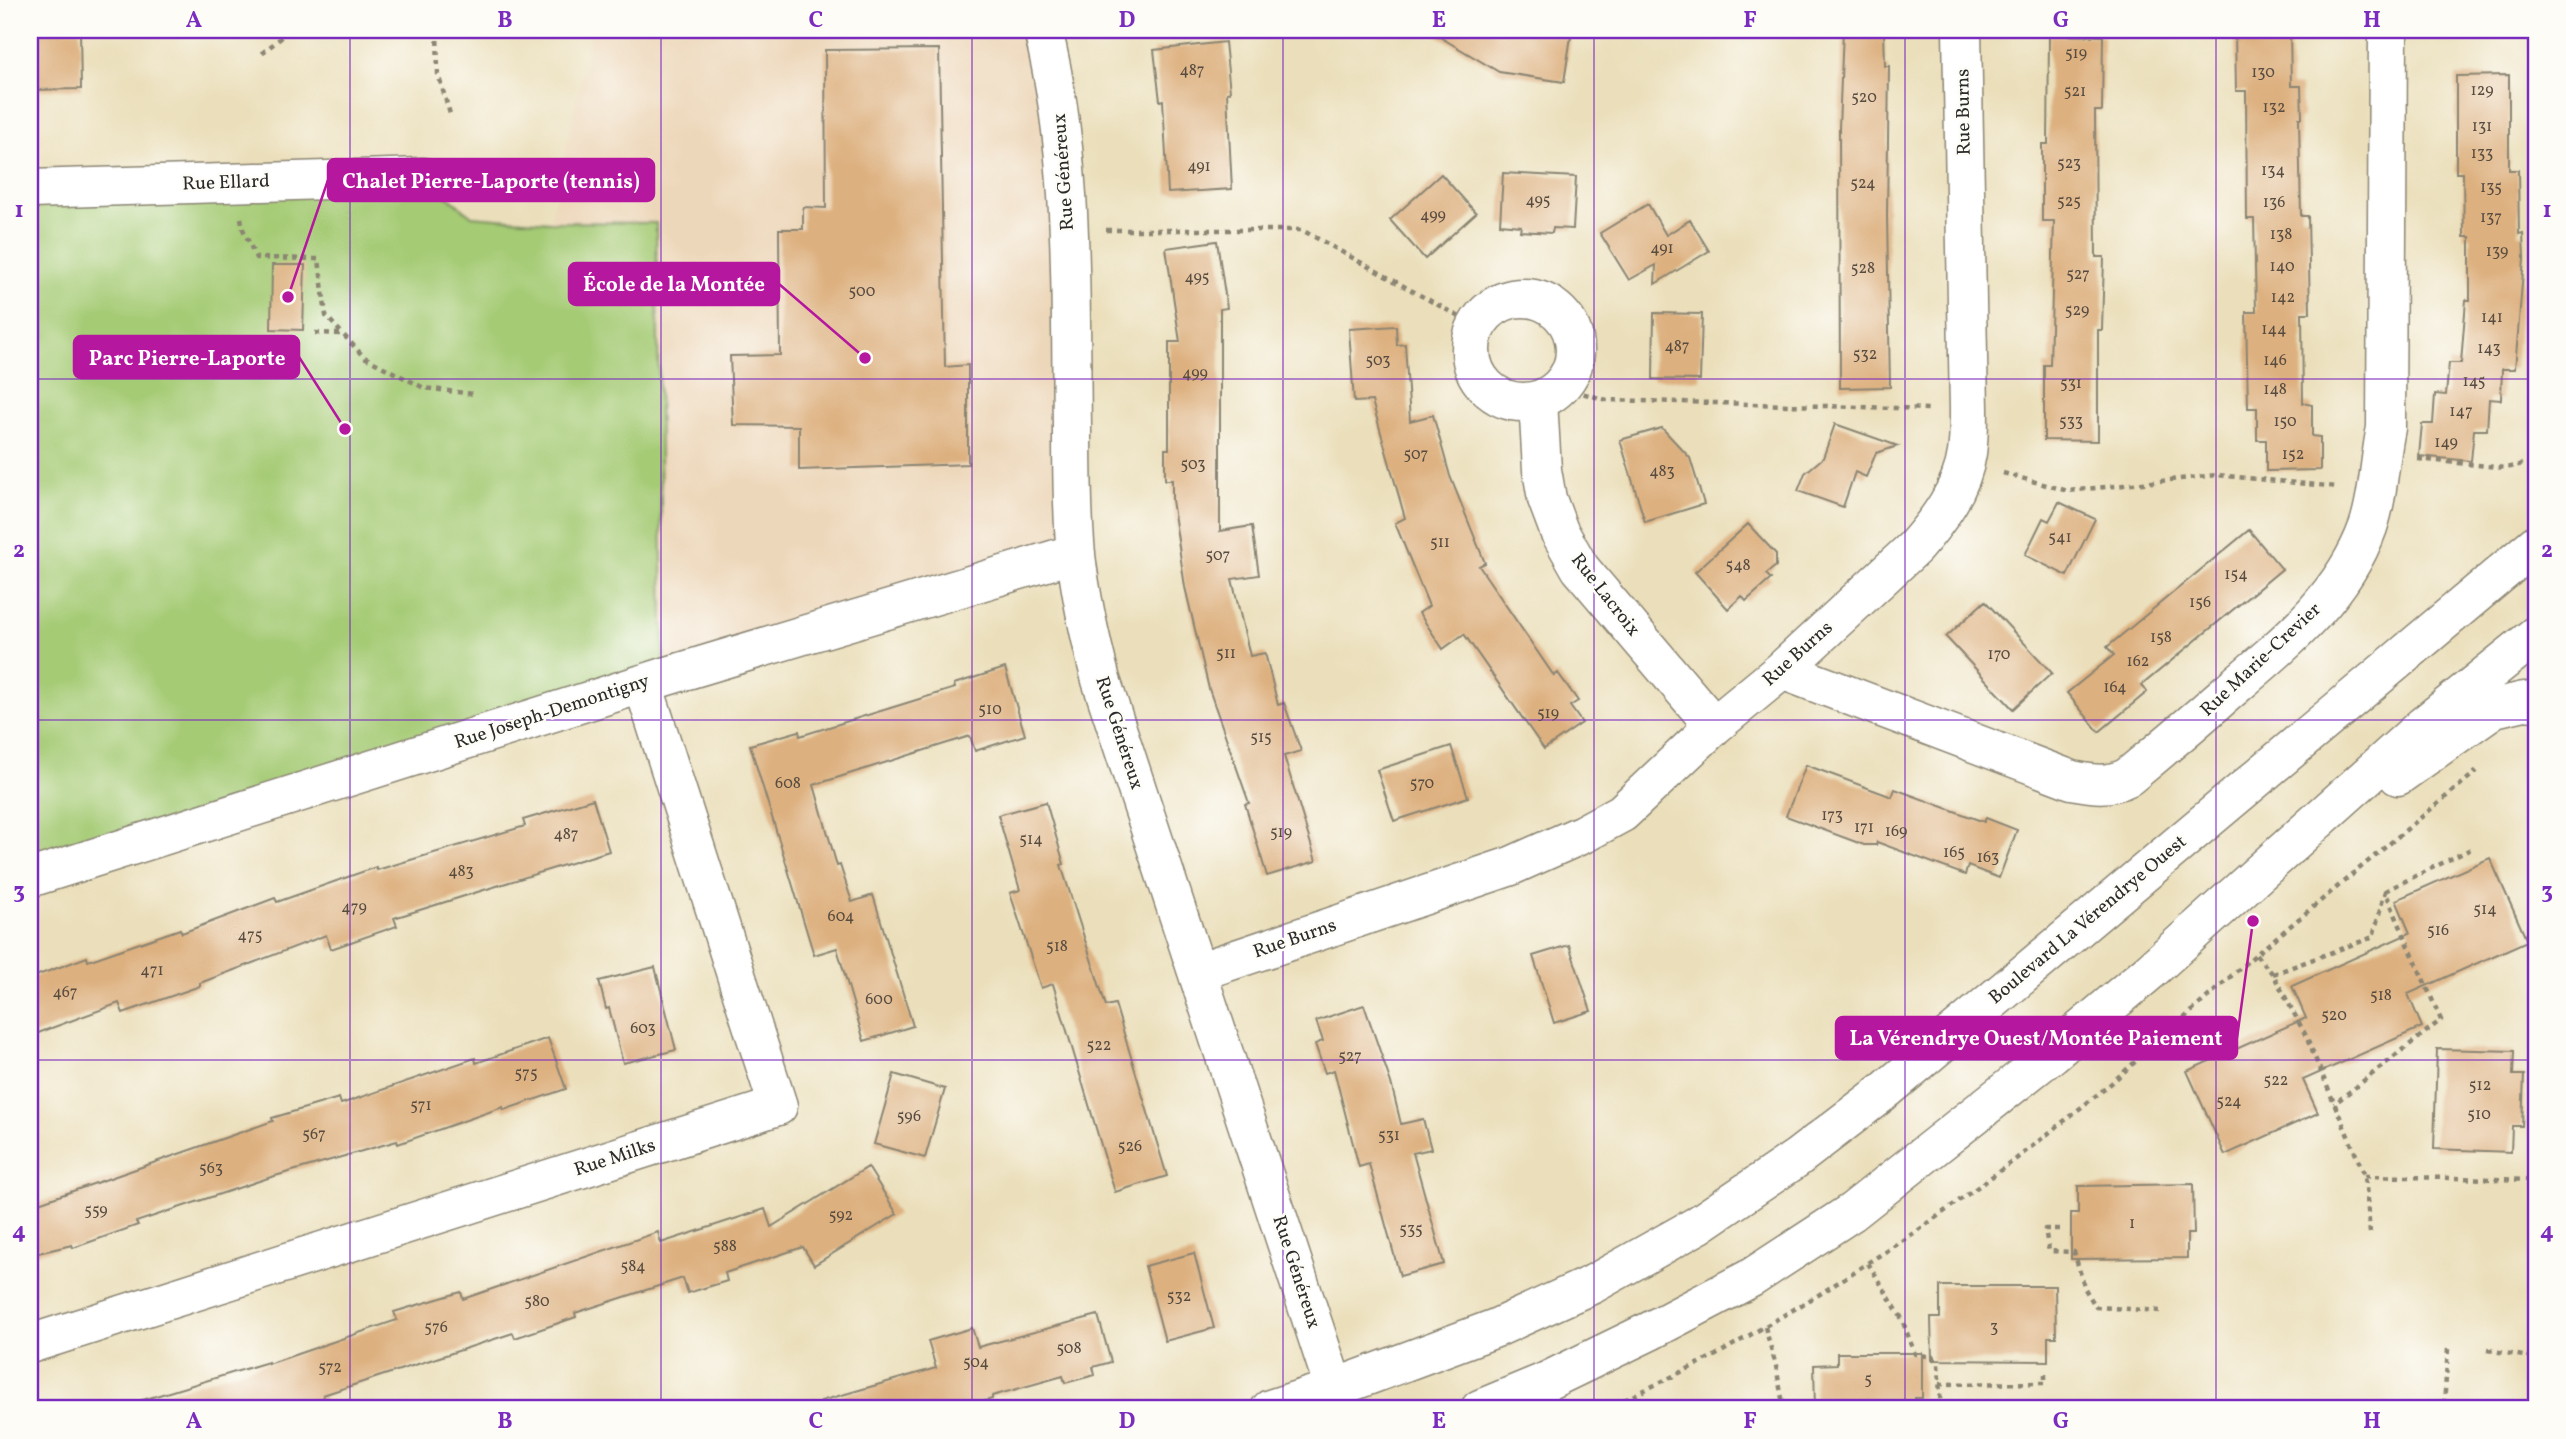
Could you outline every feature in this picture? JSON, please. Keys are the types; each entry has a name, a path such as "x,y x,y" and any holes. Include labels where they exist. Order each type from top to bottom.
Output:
{"street":[{"name":"Rue Généreux","path":"1043,30 1061,116 1069,229 1076,553 1084,614 1101,680 1338,1399"},
{"name":"Rue Burns","path":"1198,972 1511,866 1583,834 1622,813 1714,726 1782,670 1930,530 1959,484 1967,454 1969,410 1962,30"},
{"name":"Rue Marie-Crevier","path":"1782,670 2072,780 2114,784 2128,777 2306,623 2332,593 2354,559 2367,528 2376,498 2380,455 2386,428 2388,30"},
{"name":"Rue Ellard","path":"30,189 423,177"},
{"name":"Rue Lacroix","path":"1476,326 1487,312 1502,302 1520,298 1538,300 1554,308 1567,321 1574,338 1575,355 1570,373 1549,394 1545,490 1559,531 1580,568 1714,726"},
{"path":"1476,326 1471,344 1471,359 1484,386 1496,396 1510,401 1549,394"},
{"name":"Boulevard La Vérendrye Ouest","path":"1269,1409 1338,1399 1593,1284 1698,1225 1797,1158 1887,1089 2536,544"},
{"name":"Rue Joseph-Demontigny","path":"30,878 643,684 1076,553"},
{"path":"1480,1409 1545,1382 1751,1278 1852,1212 2149,972 2424,725 2536,635"},
{"name":"Rue Milks","path":"30,1344 778,1106 643,684"},
{"path":"2234,894 2494,708 2524,701 2536,702"}],"path":[{"path":"262,53 291,30"},
{"path":"437,30 438,74 450,114"},
{"path":"235,183 243,229 256,258 319,259 326,316 365,357 424,388 473,394"},
{"path":"1069,229 1302,230 1476,326"},
{"path":"315,333 343,334"},
{"path":"1549,394 1607,400 1969,410"},
{"path":"2003,472 2068,491 2217,475 2352,488 2380,455 2507,468 2536,461"},
{"path":"1605,1409 1716,1355 1765,1327 1923,1227 2017,1159 2107,1087 2256,955 2479,770"},
{"path":"2273,974 2373,937 2385,891 2473,848"},
{"path":"2334,1104 2441,1020 2385,891"},
{"path":"2256,955 2273,974 2305,1034 2365,1176 2370,1233"},
{"path":"2365,1176 2536,1180"},
{"path":"2059,1229 2045,1229 2049,1251 2074,1252 2085,1289 2096,1307 2161,1311"},
{"path":"1868,1263 1901,1317 1915,1354 1933,1357 1938,1364 1941,1409"},
{"path":"1765,1327 1784,1409"},
{"path":"2448,1349 2444,1405 2502,1409"},
{"path":"2487,1350 2535,1358 2536,1364"},
{"path":"1939,1384 2045,1383 2045,1372"}],"shaded area":[{"path":"592,30 1043,30 1076,553 664,677 656,223 550,222"}],"green space":[{"path":"423,177 472,216 550,222 656,223 664,677 30,878 30,189"}],"building":[{"path":"30,30 80,30 81,89 30,90"},
{"path":"1428,30 1572,30 1564,82 1499,72"},
{"path":"1843,30 1884,30 1885,66 1889,66 1887,216 1890,387 1840,388 1839,128"},
{"path":"2235,30 2290,30 2291,86 2301,86 2301,216 2308,216 2310,313 2302,313 2303,403 2312,405 2312,436 2320,437 2320,470 2266,471 2266,440 2257,440 2257,408 2248,408 2246,312 2256,312 2254,219 2247,219 2246,91 2236,91"},
{"path":"2049,35 2103,36 2102,111 2095,111 2096,257 2104,257 2102,330 2098,330 2098,441 2044,440 2044,365 2050,365 2054,221 2042,221 2042,144 2048,144"},
{"path":"1225,42 1230,92 1227,93 1232,189 1168,193 1163,100 1160,101 1154,50"},
{"path":"939,49 945,367 968,365 968,464 799,470 799,426 733,425 730,356 780,355 779,229 803,229 803,207 826,208 825,50"},
{"path":"2509,75 2509,170 2518,170 2519,234 2523,233 2524,259 2515,369 2502,369 2501,400 2489,399 2487,430 2474,430 2471,461 2419,456 2422,424 2433,424 2435,394 2446,395 2449,363 2461,363 2466,300 2470,300 2470,237 2464,237 2463,173 2456,173 2456,76"},
{"path":"1503,173 1576,177 1573,229 1553,228 1552,233 1520,231 1521,226 1500,224"},
{"path":"1441,174 1476,213 1425,259 1390,220"},
{"path":"1648,204 1666,235 1690,220 1709,251 1655,284 1656,265 1629,280 1600,233"},
{"path":"1217,241 1227,308 1220,309 1220,531 1252,526 1259,575 1232,579 1250,656 1265,653 1278,705 1284,703 1301,751 1284,756 1316,861 1267,876 1245,804 1249,803 1209,689 1185,587 1172,500 1172,480 1165,480 1165,449 1169,449 1169,342 1180,342 1166,248"},
{"path":"272,265 305,265 303,330 271,329"},
{"path":"1654,313 1702,314 1700,380 1653,379"},
{"path":"1396,326 1397,345 1405,344 1410,421 1433,415 1450,476 1485,563 1479,566 1554,676 1558,673 1578,701 1570,706 1582,723 1544,749 1464,634 1443,649 1419,613 1429,606 1395,523 1405,518 1372,401 1354,402 1349,329"},
{"path":"1835,424 1898,446 1876,453 1866,477 1855,472 1843,507 1798,491 1805,473 1823,458"},
{"path":"1662,428 1690,458 1704,504 1645,522 1620,440"},
{"path":"2059,502 2095,519 2067,576 2025,555 2043,518 2049,521"},
{"path":"1748,524 1776,554 1776,566 1766,574 1771,579 1746,601 1742,596 1728,609 1695,572"},
{"path":"2249,530 2282,569 2142,685 2147,692 2099,732 2067,693 2114,655 2107,647"},
{"path":"1985,601 2052,673 2013,709 1946,637"},
{"path":"1005,668 1025,735 975,751 970,736 814,785 837,866 840,865 852,902 873,895 913,1026 864,1041 837,948 814,955 750,745 799,731 800,736 955,688 954,684"},
{"path":"1451,746 1468,797 1394,821 1377,770"},
{"path":"1806,765 1892,797 1895,789 1984,822 1986,818 2017,830 1999,878 1968,866 1965,875 1877,842 1876,845 1864,845 1786,816"},
{"path":"593,799 609,851 394,918 397,926 331,949 326,935 200,983 200,986 123,1013 119,1003 30,1036 30,978 87,957 88,961 180,929 182,933 275,898 277,902 376,867 377,870 525,826 523,820"},
{"path":"1046,802 1064,864 1061,865 1106,1006 1115,1004 1167,1176 1115,1192 1053,984 1041,988 1010,893 1020,890 998,815"},
{"path":"2490,858 2527,941 2408,994 2422,1027 2303,1080 2318,1113 2225,1155 2187,1071 2306,1018 2292,986 2410,933 2396,900"},
{"path":"1569,945 1591,1011 1554,1023 1533,956"},
{"path":"655,967 676,1050 623,1063 599,981"},
{"path":"1364,1005 1391,1083 1401,1124 1423,1119 1431,1149 1413,1153 1444,1264 1400,1276 1369,1164 1359,1167 1334,1070 1325,1073 1315,1044 1323,1041 1316,1021"},
{"path":"548,1038 566,1089 504,1110 503,1107 398,1144 397,1141 268,1178 136,1222 138,1225 73,1248 72,1245 30,1255 30,1206 273,1121 272,1118 339,1098 341,1104 475,1058 476,1063"},
{"path":"2437,1049 2514,1051 2513,1075 2524,1075 2522,1126 2512,1126 2511,1152 2434,1149"},
{"path":"894,1074 945,1089 925,1158 874,1144"},
{"path":"868,1167 897,1214 814,1265 803,1247 725,1273 727,1281 688,1293 683,1278 575,1313 576,1317 515,1338 513,1333 323,1395 328,1409 137,1409 136,1402 268,1364 397,1320 394,1312 461,1292 463,1299 658,1232 661,1243 765,1209 771,1227"},
{"path":"2193,1184 2194,1234 2187,1234 2187,1258 2071,1259 2071,1213 2078,1213 2078,1186"},
{"path":"1194,1253 1214,1328 1165,1341 1145,1266"},
{"path":"1940,1286 2055,1286 2056,1337 2048,1337 2048,1361 1932,1360 1931,1318 1940,1318"},
{"path":"1098,1315 1111,1362 1093,1367 1095,1375 1065,1383 1063,1376 992,1396 992,1399 958,1409 822,1409 821,1401 936,1368 928,1341 972,1328 978,1347"},
{"path":"1837,1353 1922,1353 1922,1398 1915,1398 1915,1409 1815,1409 1814,1365 1837,1364"}],"place":[{"name":"Chalet Pierre-Laporte (tennis)","path":"288,297"},
{"name":"École de la Montée","path":"865,358"},
{"name":"Parc Pierre-Laporte","path":"345,429"},
{"name":"La Vérendrye Ouest/Montée Paiement","path":"2253,921"}]}
